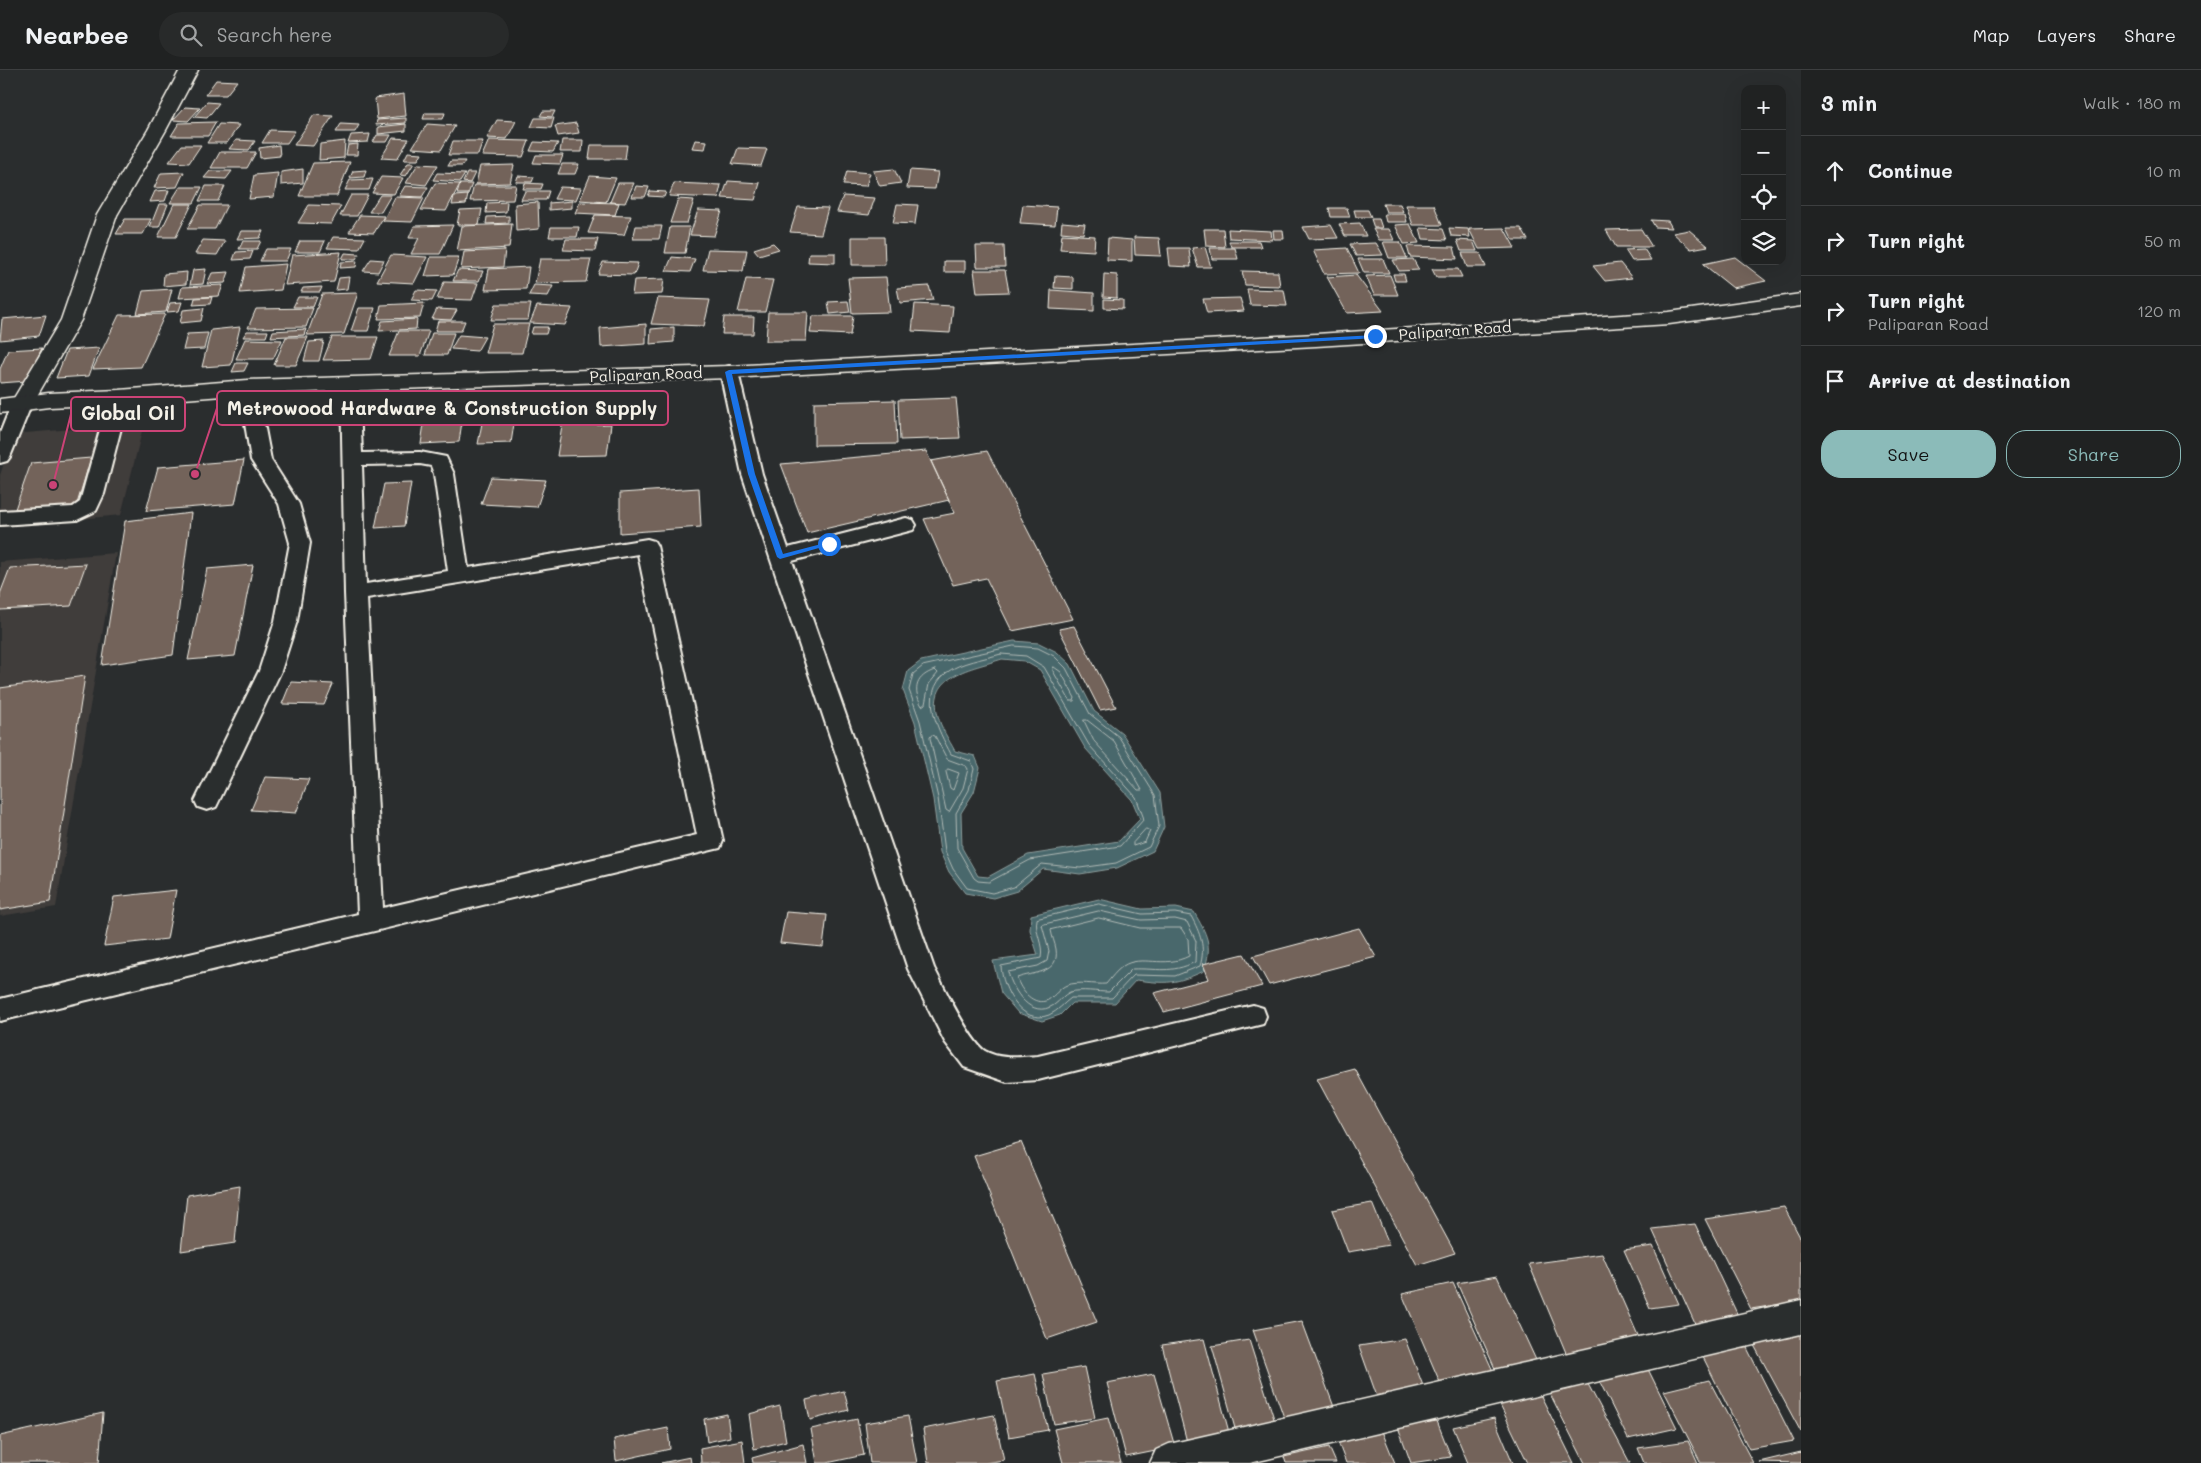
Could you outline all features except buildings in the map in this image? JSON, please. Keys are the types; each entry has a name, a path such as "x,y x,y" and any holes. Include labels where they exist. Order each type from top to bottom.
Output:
{"main road":[{"path":"22,403 71,320 107,215 157,130 189,70"},
{"name":"Paliparan Road","path":"0,406 248,387 729,372 1316,340 1669,318 1801,300"},
{"path":"1169,1463 1801,1317"}],"lane":[{"path":"729,372 752,474 921,969 955,1034 974,1059 1007,1070 1038,1068 1253,1016"},
{"path":"350,384 356,593 371,921"},
{"path":"207,801 270,671 286,621 300,543 289,504 261,460 248,387"},
{"path":"0,518 77,513 89,506 94,494 119,397"},
{"path":"0,457 22,403"},
{"path":"352,459 420,458 439,461 444,474 459,576"},
{"path":"780,557 906,525"},
{"path":"0,1010 711,841 647,546 356,593"}],"shaded area":[{"path":"144,423 121,515 0,527 0,475 14,434"},
{"path":"116,553 56,907 0,916 0,562"}],"water":[{"path":"1014,641 1039,643 1057,652 1070,664 1094,711 1122,733 1160,793 1164,827 1153,851 1117,868 1080,874 1043,869 1017,891 993,898 965,893 949,872 940,852 933,799 915,722 903,690 908,671 921,661","holes":["1002,659 1024,661 1040,670 1085,748 1132,800 1140,819 1119,841 1028,855 988,877 978,876 962,848 961,813 974,792 980,768 975,756 955,751 939,720 936,702 939,691 946,682 966,670"]},
{"path":"1099,899 1142,909 1176,908 1194,912 1207,940 1208,954 1204,971 1171,982 1136,980 1115,1003 1072,1003 1060,1015 1042,1021 1018,1013 1001,993 993,961 1038,955 1030,930 1031,915"}],"place":[{"name":"Metrowood Hardware & Construction Supply","path":"195,474"},
{"name":"Global Oil","path":"53,485"}],"route":[{"path":"829,544 780,557 752,474 729,372 1375,336"}]}
